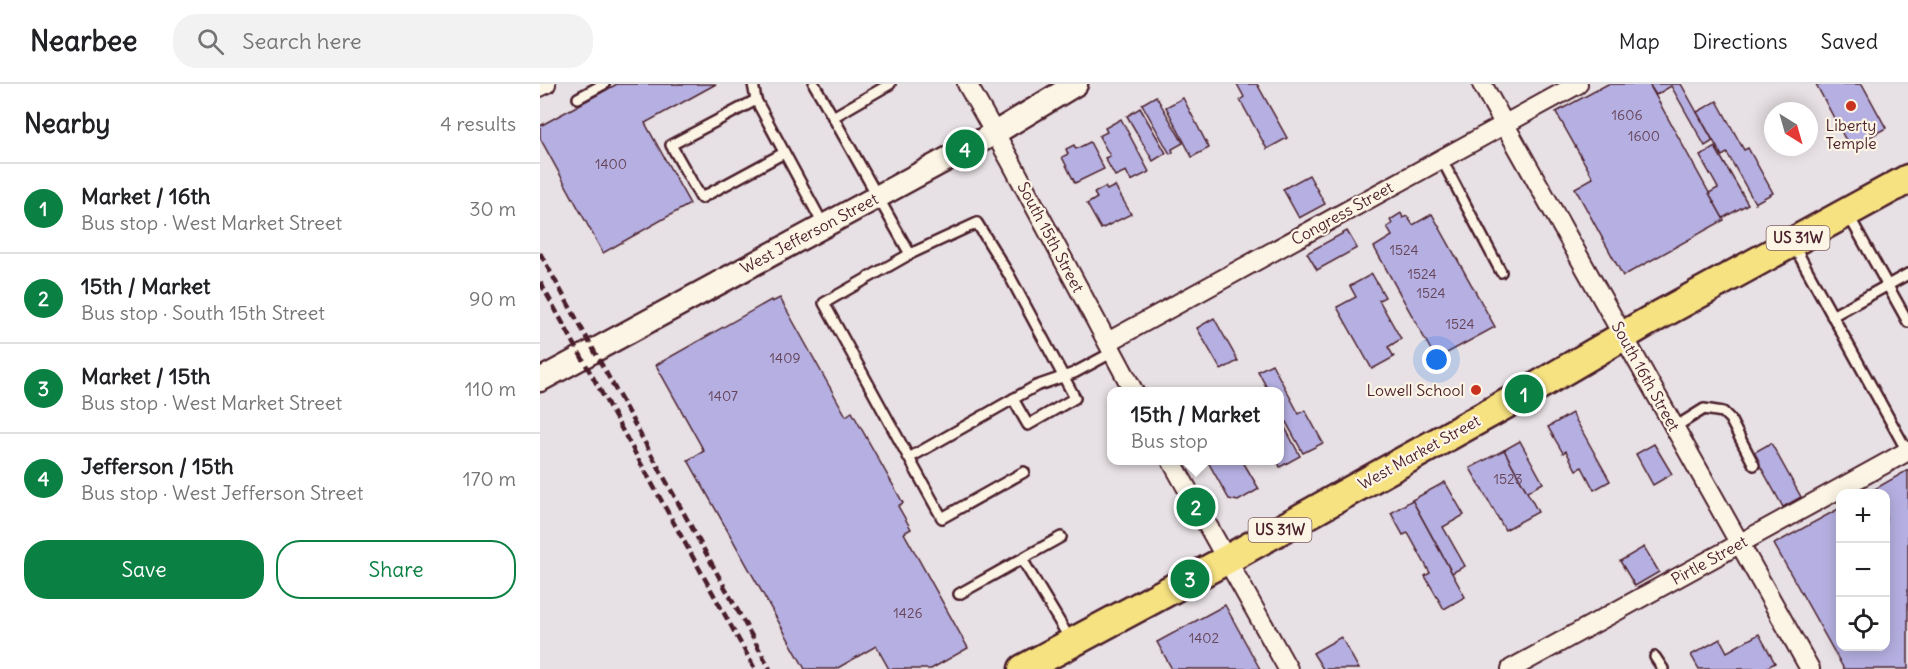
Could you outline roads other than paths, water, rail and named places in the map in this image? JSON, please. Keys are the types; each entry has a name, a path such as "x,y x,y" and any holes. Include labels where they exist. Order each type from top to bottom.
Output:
{"main road":[{"name":"West Market Street","path":"1023,669 1226,560 1908,179"}],"street":[{"path":"540,87 546,84"},
{"name":"South 15th Street","path":"967,84 1131,387"},
{"name":"West Jefferson Street","path":"540,380 995,133 1076,84"},
{"name":"South 16th Street","path":"1482,84 1810,669"},
{"name":"Congress Street","path":"1110,347 1441,158 1578,84"},
{"name":"Pirtle Street","path":"1511,669 1907,451"},
{"path":"1174,465 1288,669"}],"lane":[{"path":"578,98 604,84"},
{"path":"753,84 756,100 824,226"},
{"path":"814,84 910,254"},
{"path":"833,117 890,84"},
{"path":"756,100 671,145 701,198 784,153"},
{"path":"1441,158 1501,272"},
{"path":"1847,212 1908,322"},
{"path":"1013,399 1028,425 1075,398 1009,275 977,223 910,254 824,303 942,518 1024,472"},
{"path":"1792,242 1907,451"},
{"path":"1832,316 1908,274"},
{"path":"909,458 1036,387 1074,373 1110,347"},
{"path":"1674,427 1704,409 1723,412 1730,418 1754,465"},
{"path":"959,594 1062,537"},
{"path":"1023,559 1072,643"},
{"path":"1655,657 1663,669"}],"railway":[{"path":"540,253 770,669"},
{"path":"540,282 755,669"}],"place":[{"name":"Liberty Temple","path":"1851,106"},
{"name":"Jefferson / 15th","path":"965,149"},
{"name":"Lowell School","path":"1476,390"},
{"name":"Market / 16th","path":"1524,394"},
{"name":"15th / Market","path":"1196,507"},
{"name":"Market / 15th","path":"1190,579"}]}
